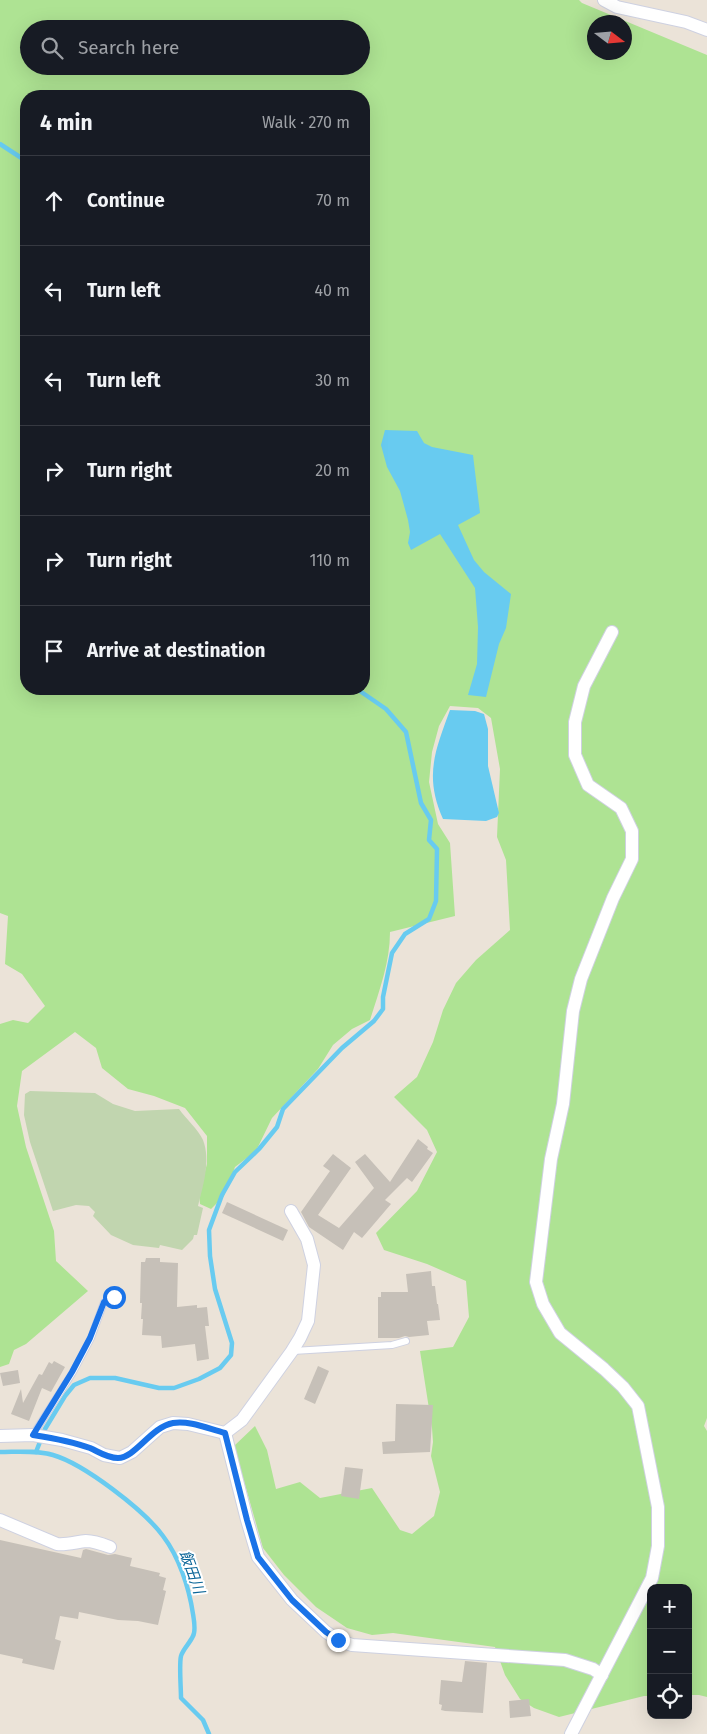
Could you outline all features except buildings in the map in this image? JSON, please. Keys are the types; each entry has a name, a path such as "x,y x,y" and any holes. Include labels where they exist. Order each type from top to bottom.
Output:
{"street":[{"path":"604,0 617,7 686,22 707,30"},
{"path":"571,1734 652,1578 658,1546 658,1507 638,1406 604,1368 560,1334 543,1304 536,1282 551,1159 563,1104 573,1010 581,979 613,898 632,859 632,831 621,808 588,785 575,755 575,722 584,686 612,632"},
{"path":"0,1436 33,1435 62,1440 91,1448 104,1455 120,1458 132,1452 160,1428 173,1423 188,1424 225,1433 234,1428 242,1420 292,1351 308,1321 314,1265 307,1239 291,1211"},
{"path":"225,1433 258,1557 292,1600 326,1632 338,1640 352,1645 565,1660 593,1669 602,1675"},
{"path":"0,1520 57,1544 86,1541 110,1547"}],"lane":[{"path":"33,1435 86,1346 104,1302 114,1297"},
{"path":"292,1351 392,1345 406,1342"}],"green space":[{"path":"0,0 579,0 611,15 587,15 587,60 632,60 632,24 707,55 707,1418 704,1426 707,1431 707,1697 692,1695 692,1584 647,1584 647,1696 559,1717 534,1708 520,1699 505,1675 495,1647 393,1633 372,1635 347,1628 316,1607 284,1575 263,1548 234,1446 255,1426 267,1450 276,1489 300,1482 320,1498 372,1488 400,1530 412,1534 434,1516 440,1492 431,1456 432,1428 420,1351 453,1347 469,1317 466,1281 427,1264 384,1250 376,1233 417,1191 437,1152 427,1130 394,1097 417,1077 433,1042 443,1010 456,983 476,960 510,930 506,860 497,837 500,769 491,718 478,708 450,706 439,726 432,752 429,782 438,824 450,843 455,916 390,932 386,966 370,1020 352,1029 333,1045 318,1069 272,1118 256,1151 235,1167 224,1196 211,1209 200,1204 199,1193 207,1164 207,1136 185,1108 154,1096 128,1089 102,1068 96,1048 75,1032 22,1071 17,1106 26,1147 54,1231 56,1261 88,1291 26,1344 14,1350 9,1364 0,1367 0,1024 13,1020 28,1023 45,1006 22,974 5,964 8,916 0,913"},
{"path":"30,1091 95,1093 113,1104 135,1111 179,1109 201,1136 205,1148 206,1165 198,1206 203,1208 197,1235 194,1235 193,1239 182,1250 160,1245 159,1248 133,1245 111,1235 93,1216 95,1212 89,1206 76,1205 53,1211 30,1142 24,1115 25,1094"}],"water":[{"path":"385,430 417,431 424,443 432,447 473,455 480,513 458,525 474,560 484,572 511,594 506,628 499,644 486,697 468,695 477,664 478,627 475,588 440,534 411,550 408,543 410,532 408,520 400,491 387,467 381,445"},
{"path":"450,710 475,711 484,714 488,729 488,766 499,813 497,817 486,821 443,819 437,804 433,776 436,751"}],"waterway":[{"path":"0,144 20,157"},
{"path":"36,1452 45,1429 74,1385 90,1378 115,1378 159,1388 174,1388 199,1379 220,1368 231,1355 232,1343 215,1289 210,1256 209,1230 222,1195 235,1172 259,1149 277,1127 283,1109 342,1048 374,1021 383,1009 383,997 392,953 405,934 429,919 436,901 437,849 429,840 431,820 421,803 406,732 386,709 366,695"},
{"name":"飯田川","path":"0,1452 40,1452 66,1460 81,1468 128,1501 154,1525 169,1544 189,1593 195,1628 192,1639 181,1656 181,1698 203,1720 209,1734"}],"route":[{"path":"114,1297 104,1302 90,1338 72,1372 33,1435 62,1440 91,1448 104,1455 120,1458 132,1452 148,1436 160,1428 173,1423 188,1424 225,1433 258,1557 292,1600 326,1632 338,1640"}]}
